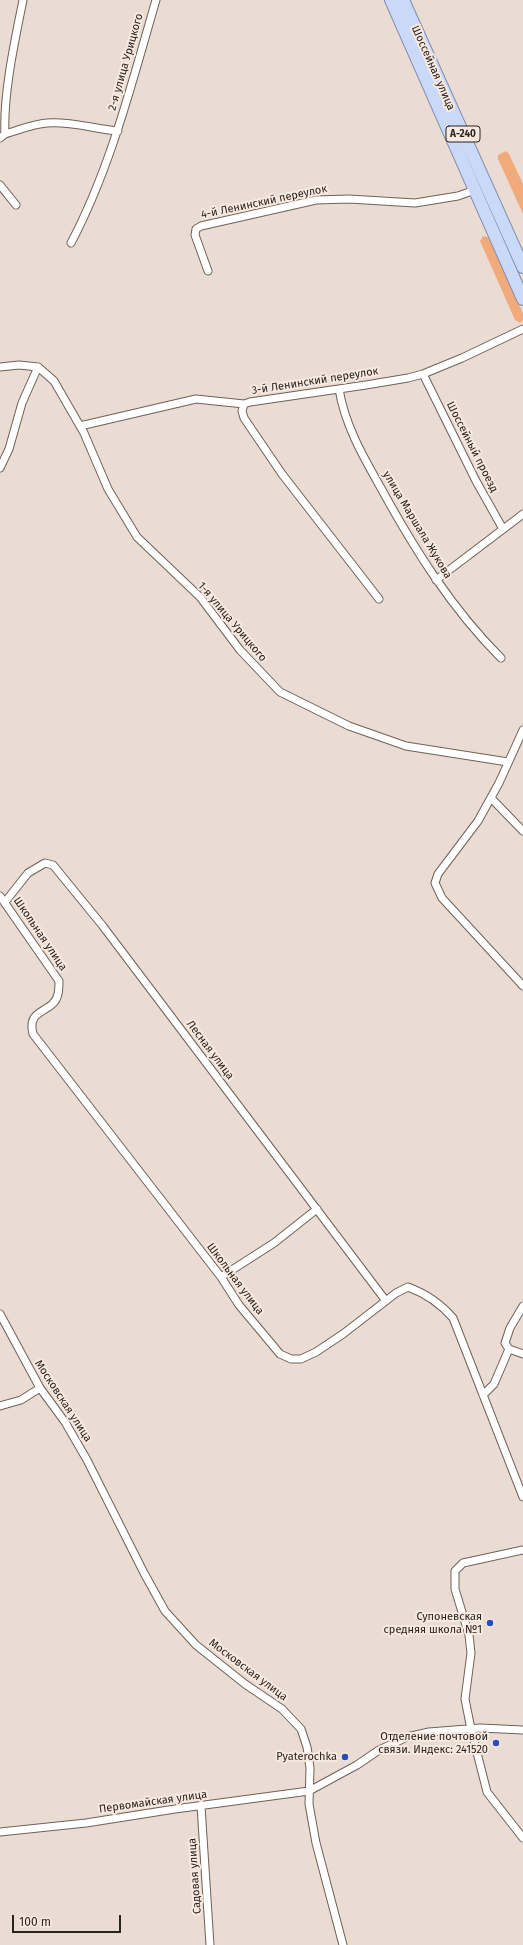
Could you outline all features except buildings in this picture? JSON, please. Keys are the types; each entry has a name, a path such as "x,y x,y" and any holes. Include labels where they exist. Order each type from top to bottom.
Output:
{"main road":[{"name":"А-240","path":"392,0 523,299"},
{"name":"Шоссейная улица","path":"403,0 523,268"}],"street":[{"path":"23,0 10,76 3,136 46,123 57,123 97,130 118,131"},
{"name":"2-я улица Урицкого","path":"71,243 86,216 118,131 156,0"},
{"path":"0,185 16,205"},
{"name":"4-й Ленинский переулок","path":"208,271 195,235 196,230 201,226 316,200 343,198 415,203 458,196 475,190"},
{"name":"3-й Ленинский переулок","path":"379,599 282,474 244,418 242,411 244,404 423,374 523,330"},
{"path":"0,367 19,365 38,367 22,403 9,449 0,468"},
{"name":"1-я улица Урицкого","path":"38,367 54,381 80,426 108,489 136,537 200,597 240,650 280,692 349,726 406,746 508,762"},
{"name":"Шоссейный проезд","path":"423,374 476,481 503,529"},
{"name":"улица Маршала Жукова","path":"339,389 344,409 360,450 395,514 436,580 467,621 501,658"},
{"path":"80,426 190,400 244,404"},
{"path":"436,580 523,514"},
{"path":"523,730 491,798 478,821 438,874 435,883 442,898 523,986"},
{"path":"491,798 523,831"},
{"name":"Лесная улица","path":"2,899 28,873 45,863 53,865 102,925 282,1166 317,1209 386,1301"},
{"name":"Школьная улица","path":"2,899 59,981 58,995 54,1002 35,1016 31,1025 33,1034 221,1277 239,1305 280,1354 290,1359 301,1359 316,1352 396,1293 408,1287 422,1292 441,1304 453,1318 523,1497"},
{"path":"221,1277 274,1243 317,1209"},
{"path":"523,1306 510,1328 505,1343 510,1349 523,1354"},
{"name":"Московская улица","path":"0,1314 40,1388 65,1422 87,1460 104,1491 144,1573 165,1611 196,1645 245,1684 282,1709 301,1729 310,1768 309,1804 316,1843 343,1945"},
{"path":"482,1395 494,1384 510,1349"},
{"path":"0,1406 21,1400 40,1388"},
{"path":"522,1836 487,1792 470,1729 465,1699 471,1653 469,1635 455,1589 455,1571 463,1563 523,1550"},
{"path":"310,1791 357,1765 379,1750 407,1737 429,1732 470,1729 506,1728 523,1730"},
{"name":"Первомайская улица","path":"0,1832 86,1823 310,1791"},
{"name":"Садовая улица","path":"201,1806 210,1945"}],"shaded area":[{"path":"506,151 509,154 523,184 523,214 498,159 498,155"},
{"path":"483,236 488,237 523,313 523,320 520,323 515,320 480,241"}],"place":[{"name":"Супоневская средняя школа №1","path":"490,1623"},
{"name":"Отделение почтовой связи. Индекс: 241520","path":"496,1743"},
{"name":"Pyaterochka","path":"345,1757"}]}
